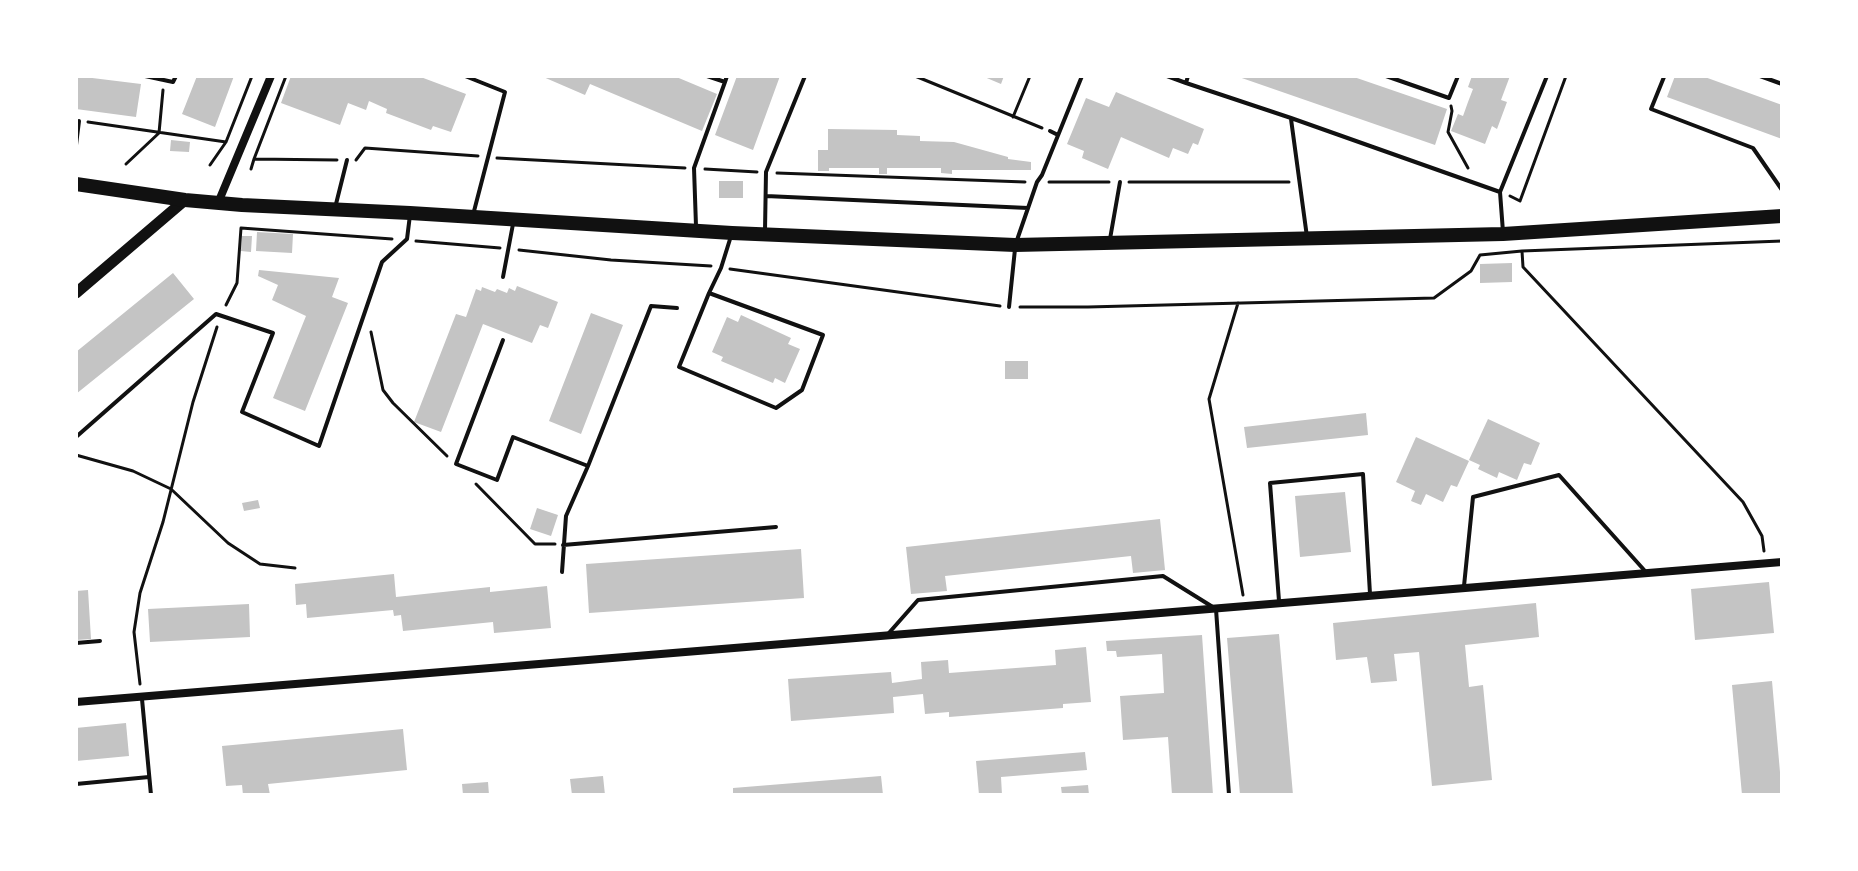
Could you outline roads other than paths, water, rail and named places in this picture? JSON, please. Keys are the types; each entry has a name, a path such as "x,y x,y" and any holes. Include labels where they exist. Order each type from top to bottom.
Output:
{"main road":[{"path":"76,184 218,203 732,233 1015,245 1503,234 1782,216"}],"street":[{"path":"218,203 271,76"},
{"path":"76,293 185,200"},
{"path":"76,702 1782,562"}],"lane":[{"path":"145,76 173,82 176,76"},
{"path":"465,76 505,92 472,217"},
{"path":"707,76 725,82"},
{"path":"697,231 694,168 727,76"},
{"path":"765,234 766,172 805,76"},
{"path":"1009,307 1015,245 1037,182 1082,76"},
{"path":"1167,76 1500,192"},
{"path":"1186,83 1188,76"},
{"path":"1386,76 1449,98 1458,76"},
{"path":"1503,234 1500,192 1547,76"},
{"path":"1663,76 1651,109 1753,148 1782,190"},
{"path":"1760,76 1782,84"},
{"path":"1291,118 1307,239"},
{"path":"76,145 79,121"},
{"path":"1050,131 1058,135"},
{"path":"335,209 347,160"},
{"path":"1110,243 1120,182"},
{"path":"766,196 1028,208"},
{"path":"76,437 216,314 273,333 242,412 319,446 382,262 406,240 410,213"},
{"path":"503,277 514,220"},
{"path":"709,293 823,335 802,390 776,408 679,367 709,293 721,268 732,233"},
{"path":"562,572 566,516 651,306 677,308"},
{"path":"503,340 456,464 497,480 513,437 588,466"},
{"path":"1280,604 1270,483 1363,474 1370,596"},
{"path":"1463,588 1473,497 1559,475 1647,573"},
{"path":"563,545 776,527"},
{"path":"887,636 918,600 1163,576 1216,609 1229,795"},
{"path":"76,643 100,641"},
{"path":"142,696 151,795"},
{"path":"76,784 149,777"}]}
